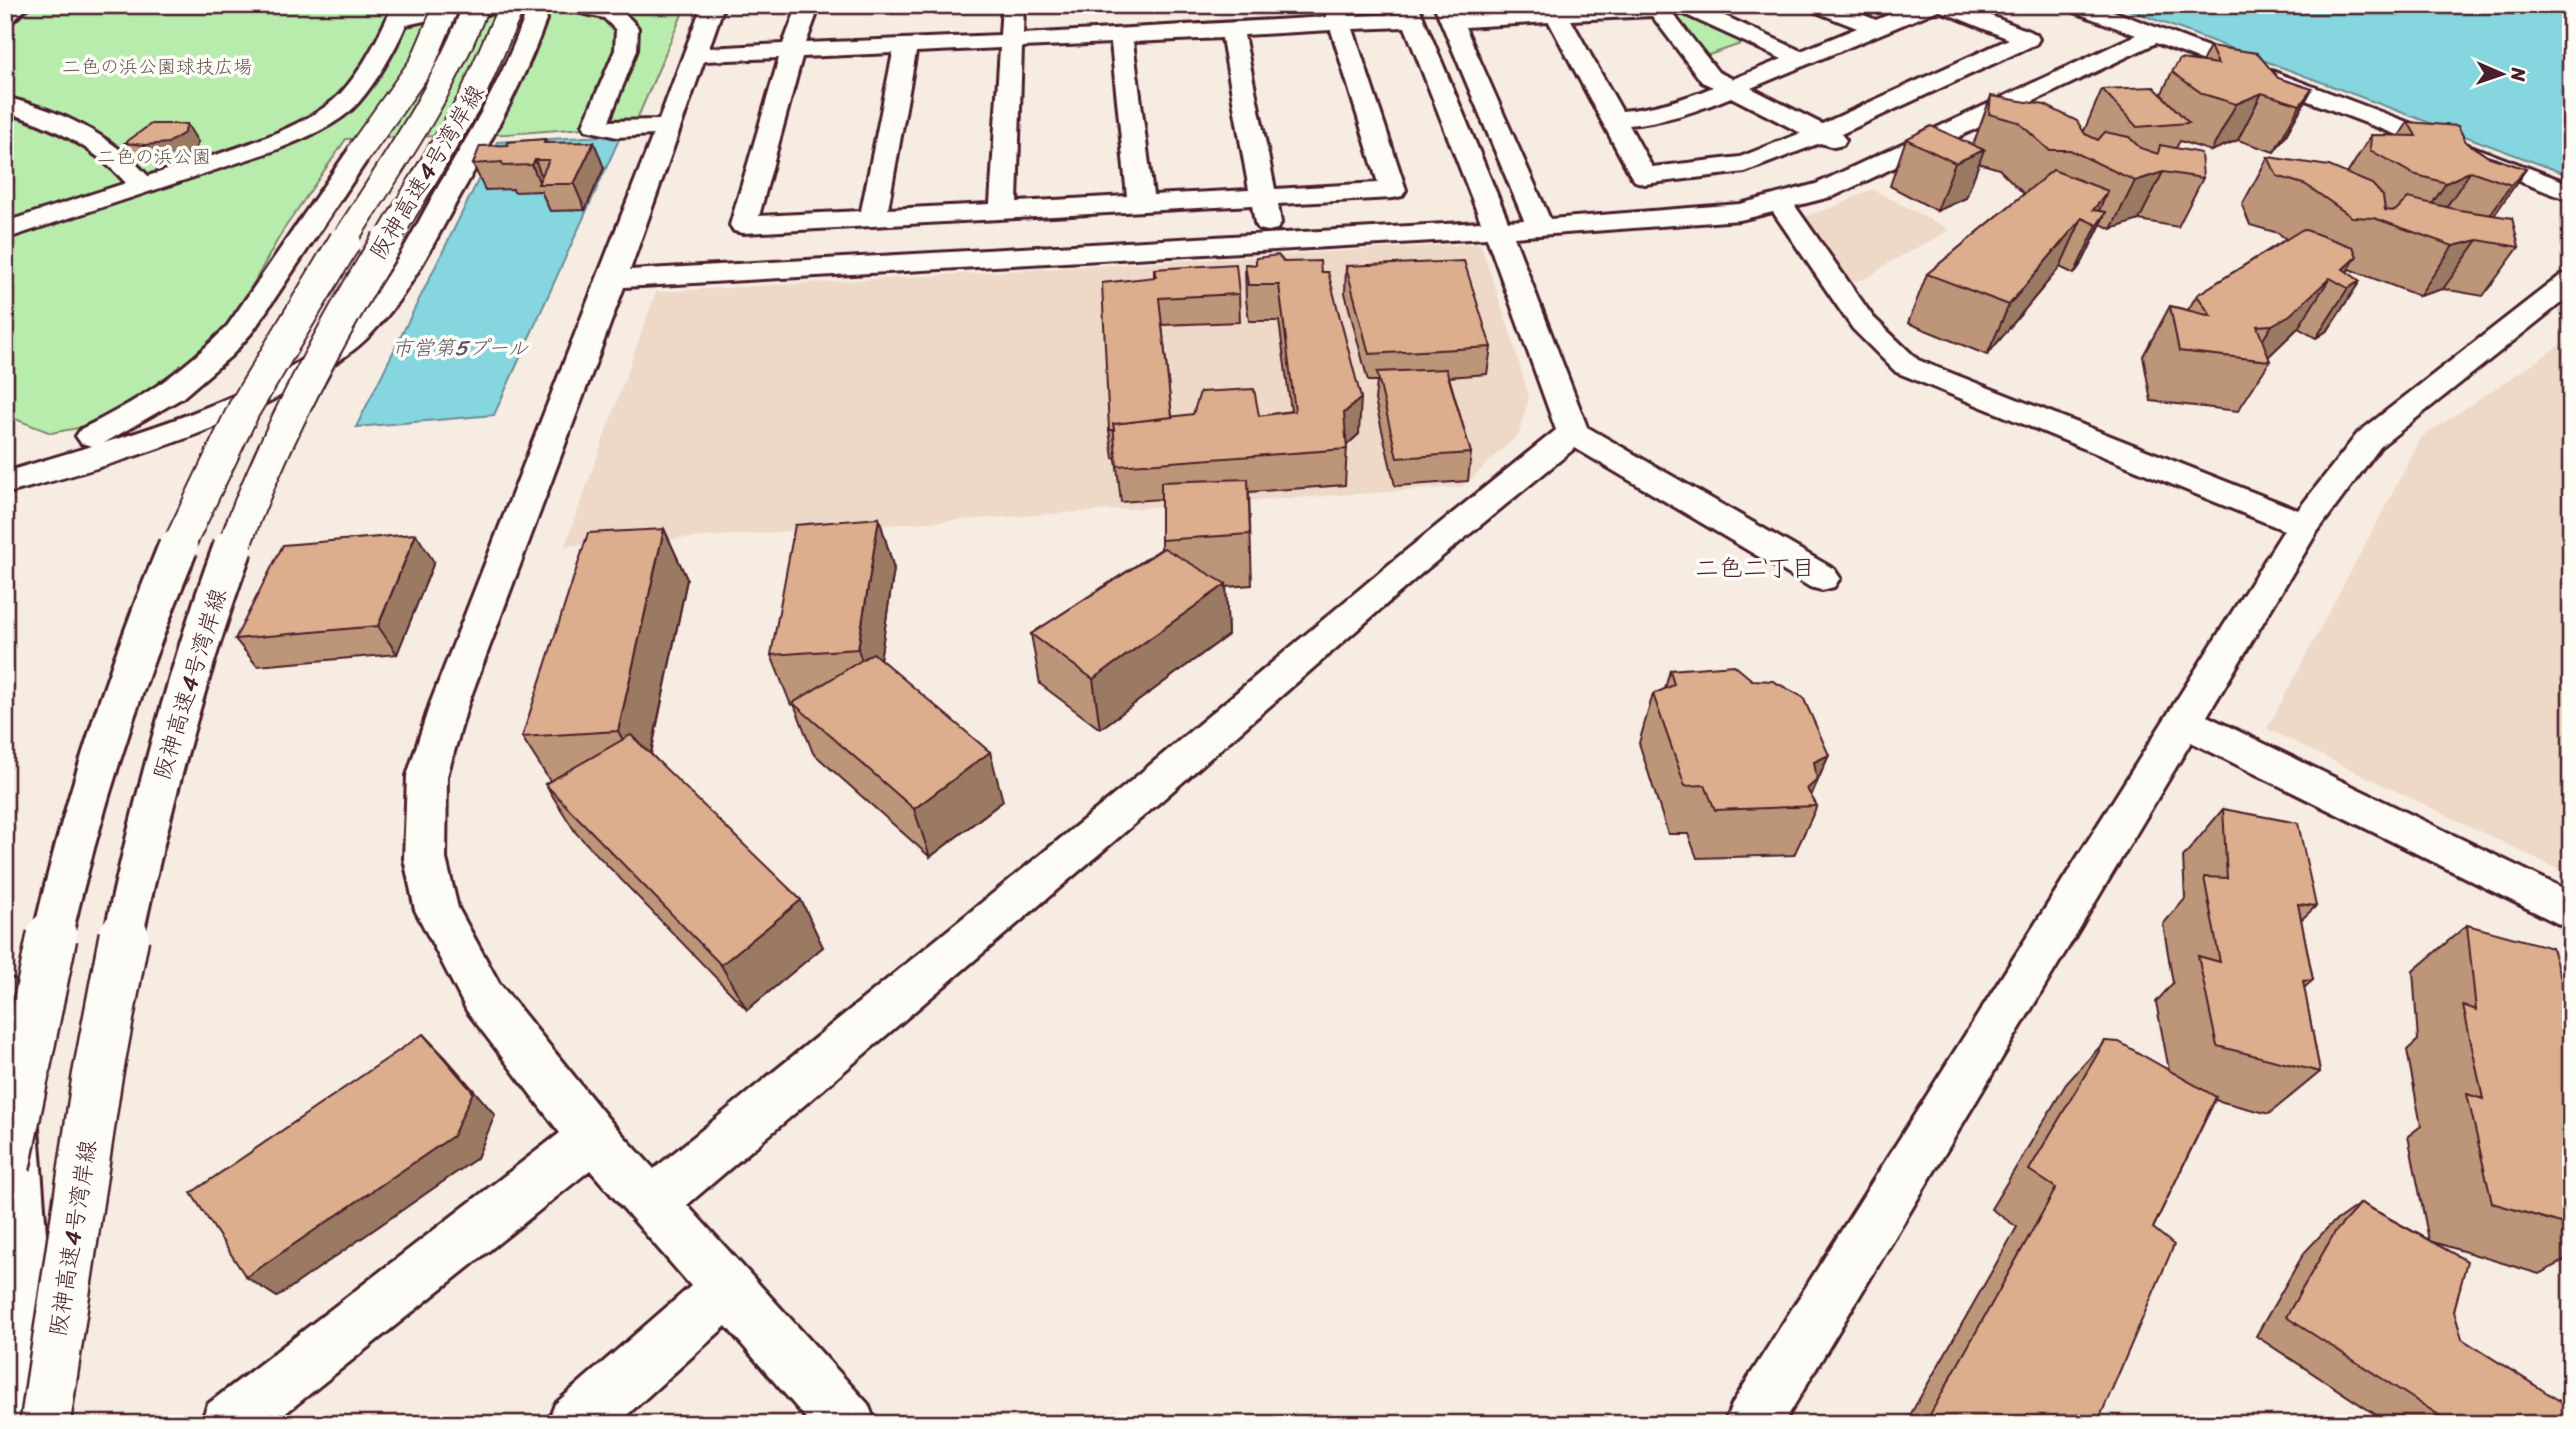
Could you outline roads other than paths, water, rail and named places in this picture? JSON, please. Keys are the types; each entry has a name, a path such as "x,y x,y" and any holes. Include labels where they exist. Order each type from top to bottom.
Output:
{"main road":[{"path":"5,16 19,5"},
{"path":"5,469 47,455 130,418 165,398 200,371 238,331 360,151 415,76 435,39 447,5"},
{"name":"阪神高速4号湾岸線","path":"5,1166 66,885 103,749 149,619 189,520 285,333 440,89 461,46 476,5"},
{"name":"阪神高速4号湾岸線","path":"45,1424 111,997 139,866 171,741 208,618 245,516 289,417 332,332 480,85 512,5"},
{"path":"5,231 285,139 330,115 348,100 366,75 401,13 517,5"},
{"path":"5,483 199,423 256,398 339,347 368,321 400,277 508,86 524,53 540,5"},
{"path":"575,5 611,13 627,28 626,50 595,125 617,130 670,127"},
{"path":"713,5 613,279 449,704 428,776 425,859 437,910 483,997 593,1137 848,1424"},
{"path":"809,5 792,51 743,225 1393,190 1337,14"},
{"path":"1003,211 1013,5"},
{"path":"1819,5 1876,28"},
{"path":"1614,118 1648,116 1691,105 1798,58 1931,5"},
{"path":"1554,10 1644,176 1745,164 1820,134 2028,39 1944,5"},
{"path":"2077,5 2571,193"},
{"path":"1656,7 1710,76 1820,134 1886,163"},
{"path":"1541,226 1448,13 1687,7 1798,58"},
{"path":"695,55 1232,31 1337,14 1410,13 1497,228 1573,433 1822,578"},
{"path":"1232,31 1265,197 1271,242"},
{"path":"613,279 1617,223 1740,212 1825,190 2155,35"},
{"path":"1121,36 1141,205"},
{"path":"873,218 906,46"},
{"path":"5,104 63,122 86,134 120,159 143,186"},
{"path":"1780,203 1863,323 1907,366 2304,525"},
{"path":"1752,1424 2304,525 2369,440 2571,281"},
{"path":"652,1202 1139,797 1410,565 1573,433"},
{"path":"2183,721 2571,912"},
{"path":"5,998 33,1424"},
{"path":"228,1424 593,1137"},
{"path":"575,1424 729,1288"}],"water":[{"path":"2116,5 2571,5 2571,176"},
{"name":"市営第5プール","path":"621,135 494,415 356,427 497,142"}],"district":[{"name":"二色二丁目","path":"1755,568"}],"park label":[{"name":"二色の浜公園球技広場","path":"157,66"},
{"name":"二色の浜公園","path":"154,156"}]}
